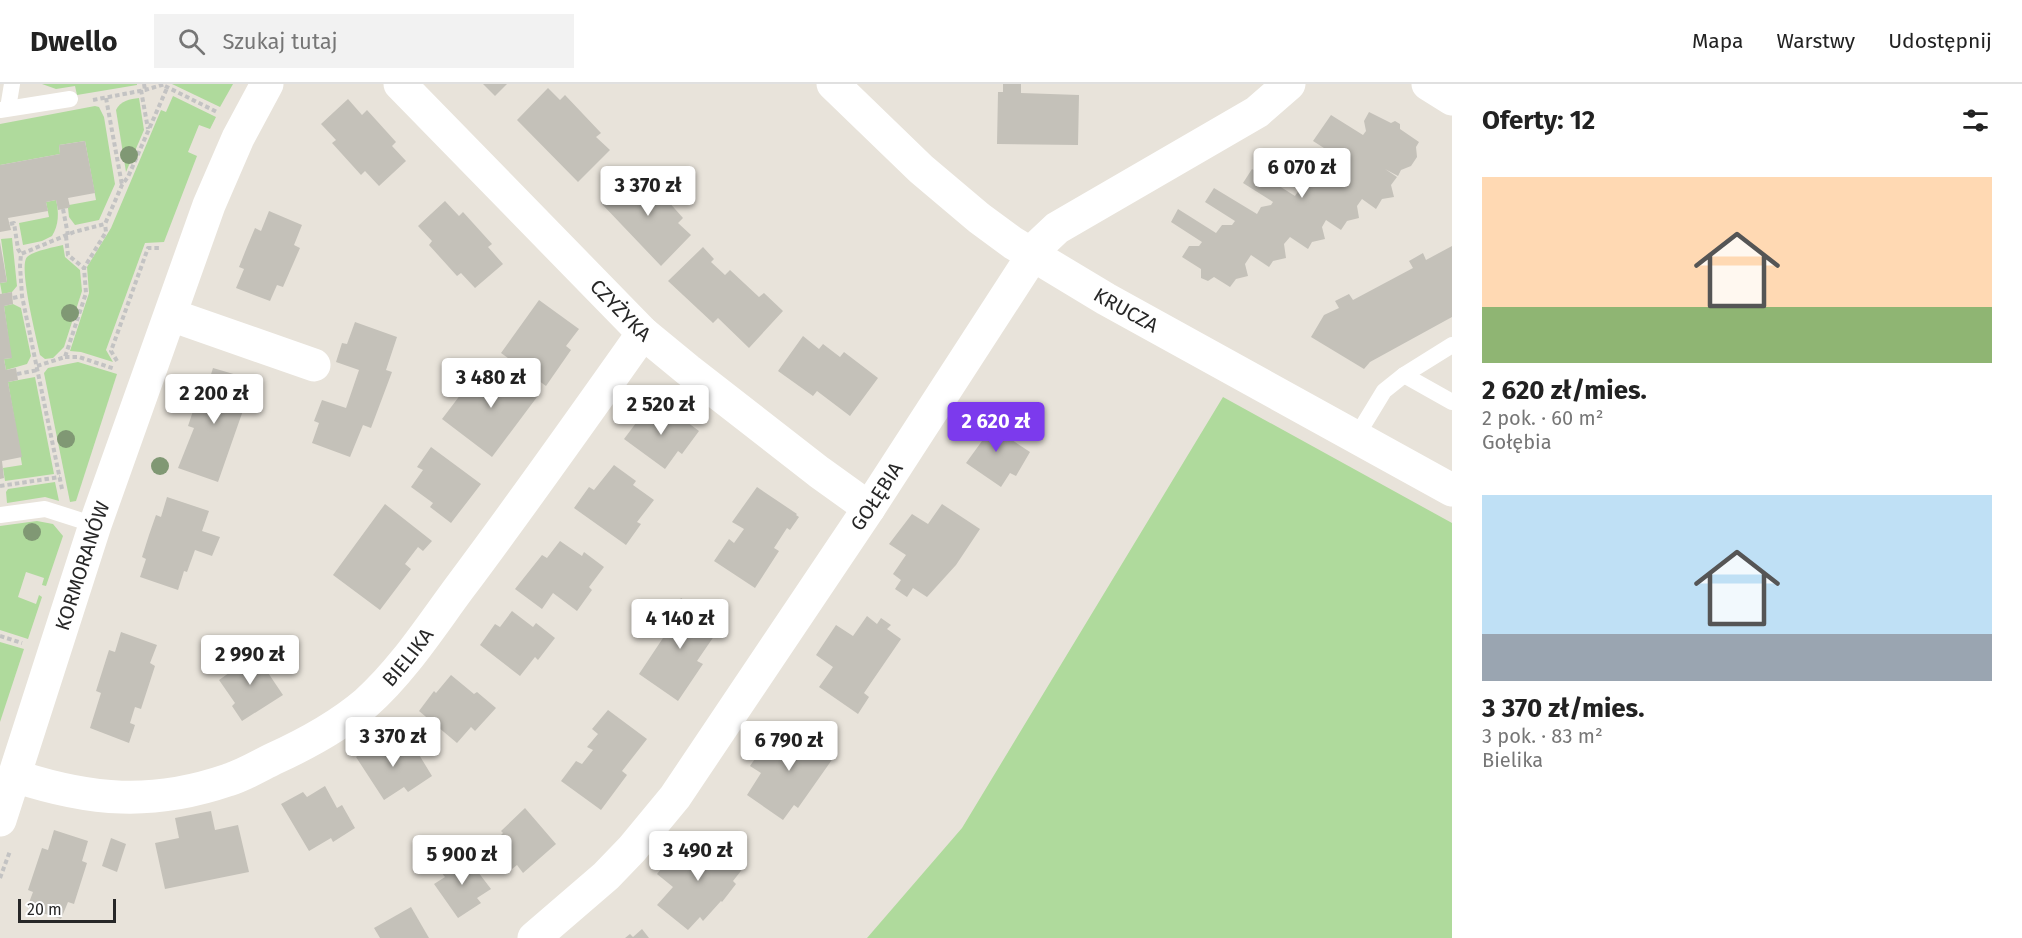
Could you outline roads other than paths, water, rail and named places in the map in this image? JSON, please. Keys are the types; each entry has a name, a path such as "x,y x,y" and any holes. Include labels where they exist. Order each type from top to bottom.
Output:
{"street":[{"name":"KORMORANÓW","path":"6,833 15,776 95,525 209,205 238,138 267,84"},
{"name":"CZYŻYKA","path":"400,84 643,333 800,458 869,508"},
{"name":"KRUCZA","path":"833,84 929,176 980,218 1032,255 1452,490"},
{"name":"GOŁĘBIA","path":"534,938 606,876 632,849 675,797 869,508 1040,244 1057,228 1257,111 1289,84"},
{"path":"1428,84 1452,99"},
{"path":"171,315 314,365"},
{"name":"BIELIKA","path":"15,776 51,788 103,796 126,798 175,794 231,779 291,751 338,723 382,688 402,664 504,529 643,333"}],"lane":[{"path":"12,84 4,109 79,100"},
{"path":"1356,436 1384,391 1404,375 1452,345"},
{"path":"1404,375 1452,402"},
{"path":"0,515 45,509 95,525"}]}
